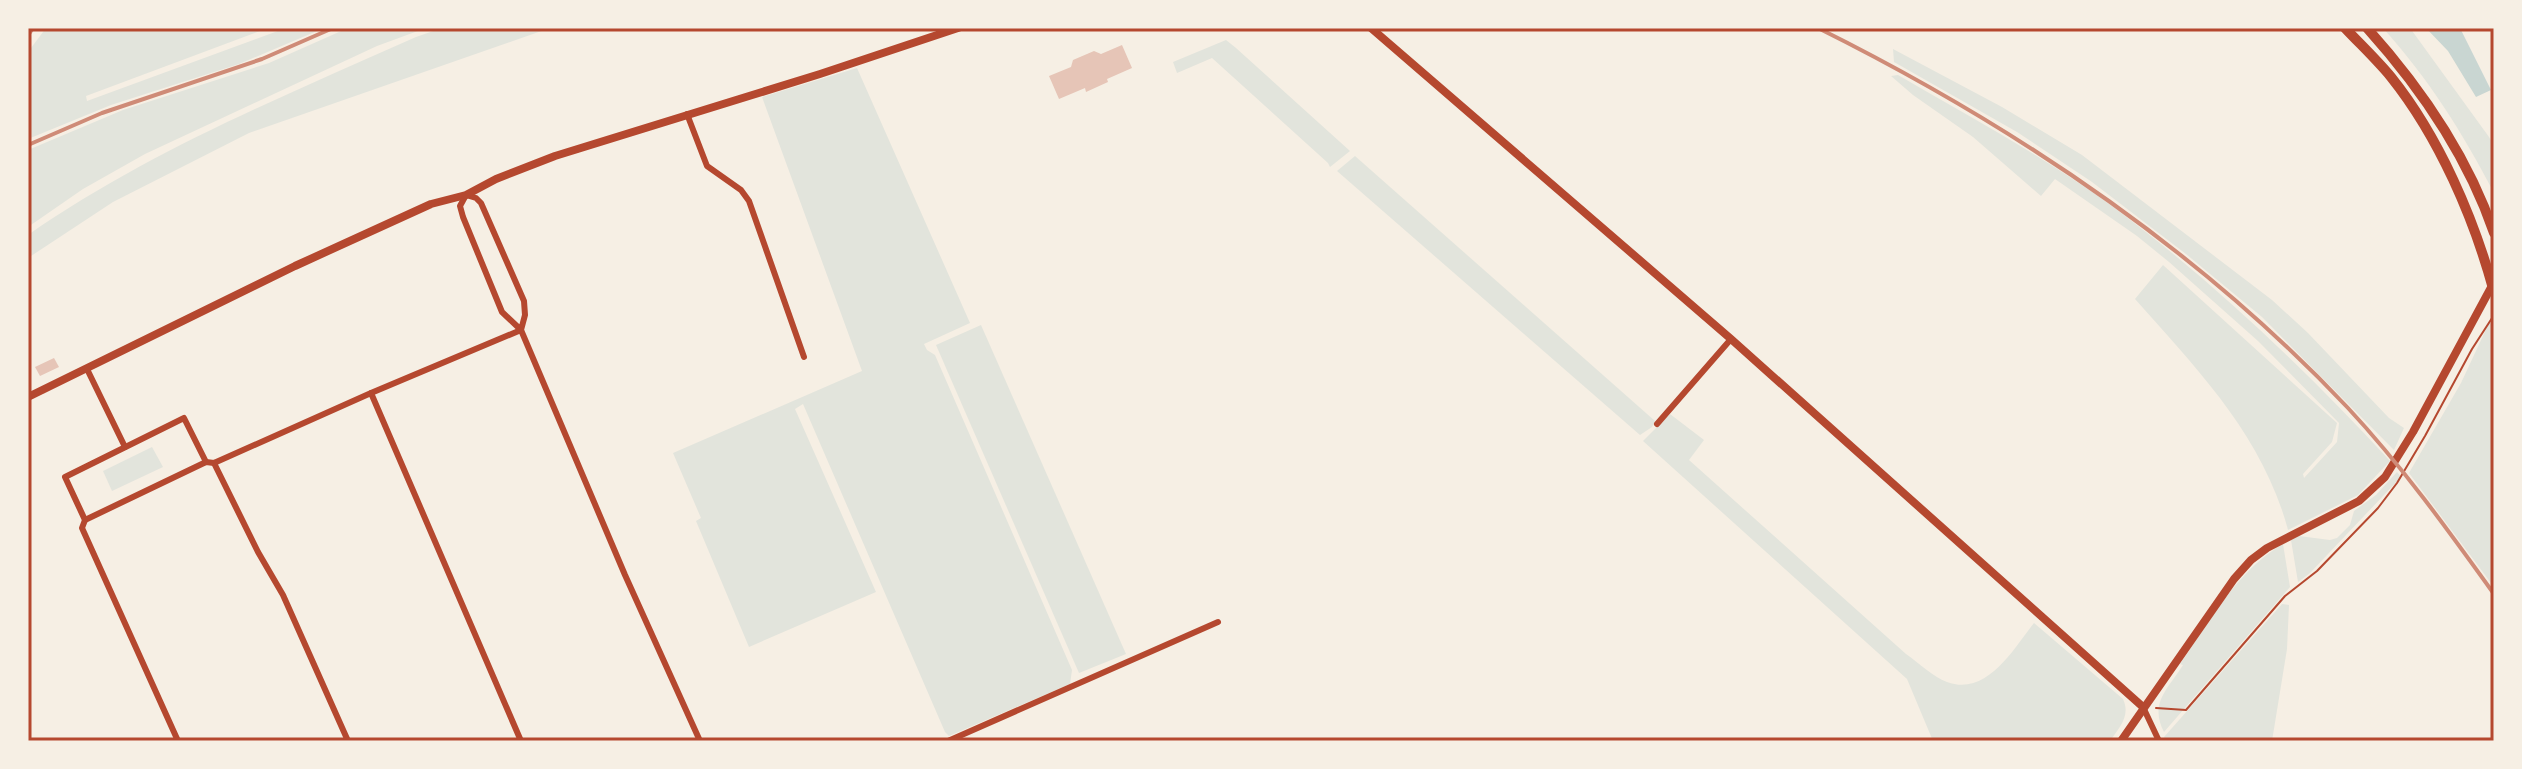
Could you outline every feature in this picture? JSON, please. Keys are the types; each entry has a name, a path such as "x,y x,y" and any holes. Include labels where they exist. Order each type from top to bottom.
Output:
{"main road":[{"path":"2345,28 2391,78 2446,166 2472,222 2494,292"},
{"path":"2367,28 2398,62 2465,164 2494,233"}],"street":[{"path":"28,397 419,209 466,195 542,161 958,28"},
{"path":"1371,28 1731,339 2143,707 2159,741"},
{"path":"687,114 707,166 741,190 749,201 804,357"},
{"path":"466,195 481,203 524,301 525,315 521,330"},
{"path":"466,195 460,206 463,217 502,312 521,330 625,575 700,741"},
{"path":"2121,741 2234,579 2251,560 2267,548 2359,501 2385,477 2413,432 2494,282"},
{"path":"178,741 82,528 85,520 210,462 521,330"},
{"path":"1657,424 1731,339"},
{"path":"87,369 125,447"},
{"path":"371,393 521,741"},
{"path":"85,520 65,477 184,418 283,595 348,741"},
{"path":"948,741 1218,622"}],"path":[{"path":"2143,707 2186,710 2285,596 2317,571 2378,508 2397,483 2494,315"}],"shaded area":[{"path":"46,28 268,28 86,96 87,101 286,28 324,28 239,64 111,105 28,139 28,52"},
{"path":"348,28 426,28 377,46 145,154 83,189 28,227 28,150 123,110 269,63"},
{"path":"442,28 550,28 249,133 113,202 28,258 28,235 121,177 266,104"},
{"path":"2383,28 2410,28 2489,137 2494,146 2494,193 2444,107"},
{"path":"2426,28 2460,28 2491,90 2476,97 2448,51"},
{"path":"1226,40 1350,151 1330,167 1212,58 1177,73 1173,62"},
{"path":"1893,49 2002,107 2082,155 2272,300 2389,418 2404,428 2394,450 2262,317 2186,254 2092,182 2017,132 1894,62"},
{"path":"857,68 970,323 924,344 935,355 1072,670 1070,684 949,736 803,404 795,409 876,592 749,647 696,521 701,518 673,453 862,371 762,97"},
{"path":"1898,75 2064,173 2153,238 2259,329 2390,461 2358,495 2288,530 2277,496 2245,434 2205,379 2135,299 2163,265 2337,423 2332,442 2303,474 2304,478 2337,442 2339,423 2258,341 2137,236 2055,179 2041,196 1973,137 1891,76"},
{"path":"1355,156 1655,421 1652,427 1640,435 1337,171"},
{"path":"2489,323 2494,324 2494,587 2409,473 2461,383"},
{"path":"981,325 1126,654 1079,673 936,345"},
{"path":"1670,414 1704,440 1689,460 1926,670 1947,682 1961,685 1975,683 1998,668 2034,623 2123,699 2125,716 2110,741 1933,741 1907,679 1643,441"},
{"path":"152,447 163,467 112,491 103,471"},
{"path":"2397,472 2401,477 2298,582 2291,540 2299,536 2337,538 2350,525 2354,511 2376,495"},
{"path":"2283,544 2290,587 2164,732 2159,704 2183,665 2180,664 2238,582"},
{"path":"2282,604 2289,605 2287,649 2272,741 2166,741 2164,737"}],"building":[{"path":"1122,45 1132,68 1086,92 1085,88 1059,99 1049,76 1071,67 1073,60 1094,51 1101,54"},
{"path":"54,358 59,367 40,376 35,367"}],"railway":[{"path":"28,35 33,28"},
{"path":"28,145 102,113 262,59 333,28"},
{"path":"1818,28 1962,106 2032,149 2166,243 2229,295 2290,350 2368,430 2494,594"}]}
